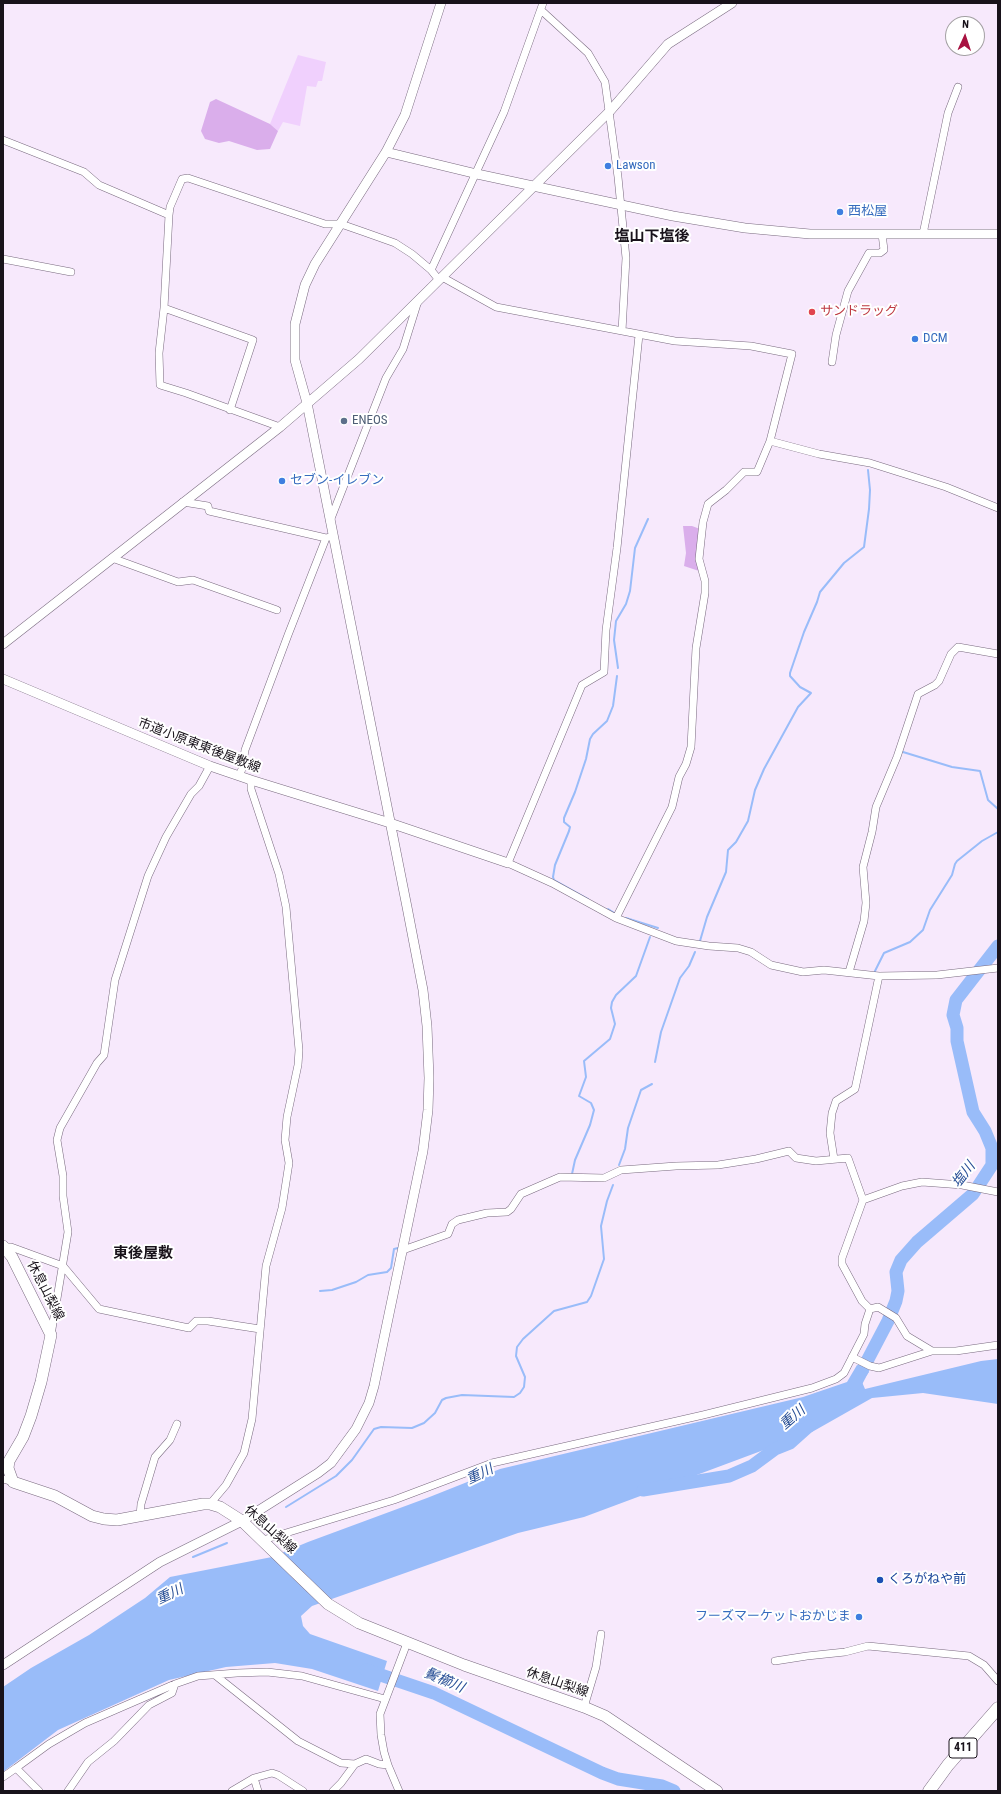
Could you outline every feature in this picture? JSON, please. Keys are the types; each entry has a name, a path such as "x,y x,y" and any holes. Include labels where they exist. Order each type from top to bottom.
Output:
{"highway":[{"name":"411","path":"930,1791 948,1765 998,1708"}],"main road":[{"name":"休息山梨線","path":"3,1246 12,1257 51,1335 41,1382 31,1416 9,1461 8,1481 55,1496 92,1516 104,1519 117,1520 194,1505 210,1504 228,1511 264,1542 328,1604 359,1623 464,1665 584,1707 605,1716 717,1791"}],"street":[{"path":"3,1665 160,1562 242,1522 318,1473 331,1462 356,1430 369,1403 374,1386 420,1167 426,1130 429,1078 428,1051 423,990 390,823 329,537 330,521 307,403 296,360 295,324 305,285 315,264 386,152 405,115 441,3"},
{"path":"431,270 477,174 504,112 542,11 543,3"},
{"path":"3,644 280,426 359,359 610,111 668,44 732,3"},
{"path":"542,11 588,53 605,82 610,111 626,258 622,331"},
{"path":"923,234 948,113 958,87"},
{"path":"3,140 84,172 99,185 169,215"},
{"path":"386,152 477,174 535,185 621,205 673,216 745,228 810,234 998,234"},
{"path":"280,426 160,385 159,352 164,308 169,215 170,207 182,178 188,178 325,224 341,224 395,243 412,254 441,278 496,307 675,341 751,346 792,354 770,441 757,472 744,472 726,490 708,504 703,522 699,559 705,581 705,593 696,648 691,747 680,777 672,807 617,915"},
{"path":"832,362 842,308 848,291 869,253 880,253 884,250 882,234"},
{"path":"3,259 71,272"},
{"path":"330,521 386,378 403,349 418,301"},
{"path":"164,308 253,340 230,410"},
{"path":"639,335 617,548 606,630 604,672 582,685 508,863 552,882 617,915 676,941 709,946 738,948 751,952 771,965 804,972 824,970 879,976 936,975 998,968"},
{"path":"770,441 819,454 870,463 946,487 998,508"},
{"path":"183,502 208,506 209,511 329,537"},
{"path":"239,776 245,750 257,715 329,537"},
{"path":"112,558 178,582 193,580 277,610"},
{"path":"849,972 866,910 863,867 872,832 876,807 897,757 918,694 935,685 939,681 951,654 958,647 998,654"},
{"name":"市道小原東東後屋敷線","path":"3,679 210,766 390,823 508,863"},
{"path":"51,1335 68,1232 63,1196 63,1176 57,1140 64,1121 97,1063 104,1054 115,980 148,876 166,837 191,794 199,786 210,766"},
{"path":"210,1504 226,1485 244,1453 252,1419 266,1266 282,1208 289,1163 285,1140 287,1117 298,1065 299,1050 286,906 279,874 251,789 251,780"},
{"path":"834,1159 830,1133 832,1114 836,1101 855,1089 879,976"},
{"path":"403,1250 448,1234 452,1224 458,1220 488,1213 507,1212 511,1209 521,1194 560,1177 604,1178 621,1170 718,1165 756,1159 789,1151 796,1158 816,1161 848,1158 863,1200 842,1258 842,1264 862,1301 896,1318 907,1336 932,1351"},
{"path":"863,1200 902,1186 922,1182 962,1185 998,1192"},
{"path":"3,1246 11,1247 63,1266 99,1309 189,1328 196,1321 208,1321 260,1329"},
{"path":"264,1542 394,1500 492,1463 688,1419 812,1388 836,1379 844,1374 864,1334 865,1324 874,1308"},
{"path":"852,1357 870,1366 879,1368 932,1351 956,1351 998,1345"},
{"path":"140,1516 155,1456 170,1440 177,1424"},
{"path":"584,1707 596,1667 601,1634"},
{"path":"399,1791 388,1765 381,1735 380,1714 407,1643"},
{"path":"775,1662 807,1656 845,1652 868,1646 969,1656 984,1665 998,1681"},
{"path":"3,1777 50,1744 86,1723 175,1684 198,1676 267,1672 302,1676 385,1699"},
{"path":"215,1675 298,1741 341,1763 354,1764 366,1759 379,1764 388,1765"},
{"path":"68,1791 88,1762 114,1741 149,1704 172,1693 175,1684"},
{"path":"333,1791 341,1783 354,1764"},
{"path":"16,1768 39,1791"},
{"path":"232,1791 254,1778 266,1774 278,1775 303,1791"},
{"path":"254,1778 258,1791"}],"shaded area":[{"path":"298,55 326,62 322,81 318,81 316,87 307,86 300,126 283,122 278,131 270,124"},
{"path":"216,99 270,124 278,131 270,149 257,150 229,141 219,143 205,139 201,131 210,102"},
{"path":"683,526 692,526 700,529 699,571 684,566 686,553"}],"water":[{"path":"998,1359 998,1404 923,1393 872,1398 812,1432 584,1517 518,1533 312,1606 301,1616 303,1626 310,1634 387,1661 378,1691 312,1669 275,1663 226,1667 169,1680 58,1730 3,1772 3,1687 31,1668 89,1635 145,1598 170,1577 272,1557 500,1469 803,1397 847,1382 857,1365 869,1372 862,1382 865,1389 981,1361"}],"waterway":[{"path":"700,941 707,917 726,872 728,850 736,842 748,821 755,790 764,769 798,707 811,693 800,687 790,676 790,673 820,592 844,563 864,547 870,490 868,470"},
{"path":"618,668 614,640 616,621 626,604 630,591 635,548 648,519"},
{"path":"588,899 554,880 553,877 555,865 570,827 564,822 564,818 575,792 586,759 590,739 593,734 607,721 613,706 617,676"},
{"path":"903,752 952,767 980,771 988,800 998,809"},
{"path":"875,971 884,953 910,942 923,930 930,910 952,875 957,861 982,841 998,832"},
{"path":"608,909 616,914"},
{"path":"626,918 658,928"},
{"path":"572,1174 575,1160 590,1125 594,1110 591,1103 579,1096 586,1077 584,1061 610,1039 615,1024 611,1008 612,1002 616,995 636,976 650,937"},
{"name":"塩川","path":"855,1384 888,1321 896,1301 898,1291 896,1272 901,1260 917,1242 973,1194 992,1165 992,1148 985,1131 973,1112 957,1041 957,1028 953,1015 956,1000 998,946"},
{"path":"655,1062 661,1032 680,978 689,966 695,952"},
{"path":"619,1165 625,1149 628,1128 641,1090 652,1084"},
{"path":"286,1507 336,1476 352,1460 374,1429 381,1427 412,1428 424,1423 435,1413 442,1400 446,1398 462,1395 514,1397 520,1393 524,1387 525,1377 516,1356 517,1347 523,1339 554,1311 587,1302 591,1296 604,1259 601,1226 607,1201 613,1185"},
{"path":"320,1291 332,1290 356,1282 368,1275 387,1272 391,1268 394,1249 398,1248"},
{"name":"重川","path":"643,1490 729,1476 752,1466 775,1449 790,1443 809,1426"},
{"path":"193,1557 227,1543"},
{"name":"鬢櫛川","path":"366,1670 434,1693 602,1773 618,1779 662,1786 674,1791"}],"place":[{"name":"Lawson","path":"608,166"},
{"name":"西松屋","path":"840,212"},
{"name":"サンドラッグ","path":"812,312"},
{"name":"DCM","path":"915,339"},
{"name":"ENEOS","path":"344,421"},
{"name":"セブン-イレブン","path":"282,481"},
{"name":"くろがねや前","path":"880,1580"},
{"name":"フーズマーケットおかじま","path":"859,1617"}],"district":[{"name":"塩山下塩後","path":"652,237"},
{"name":"東後屋敷","path":"143,1254"}]}
